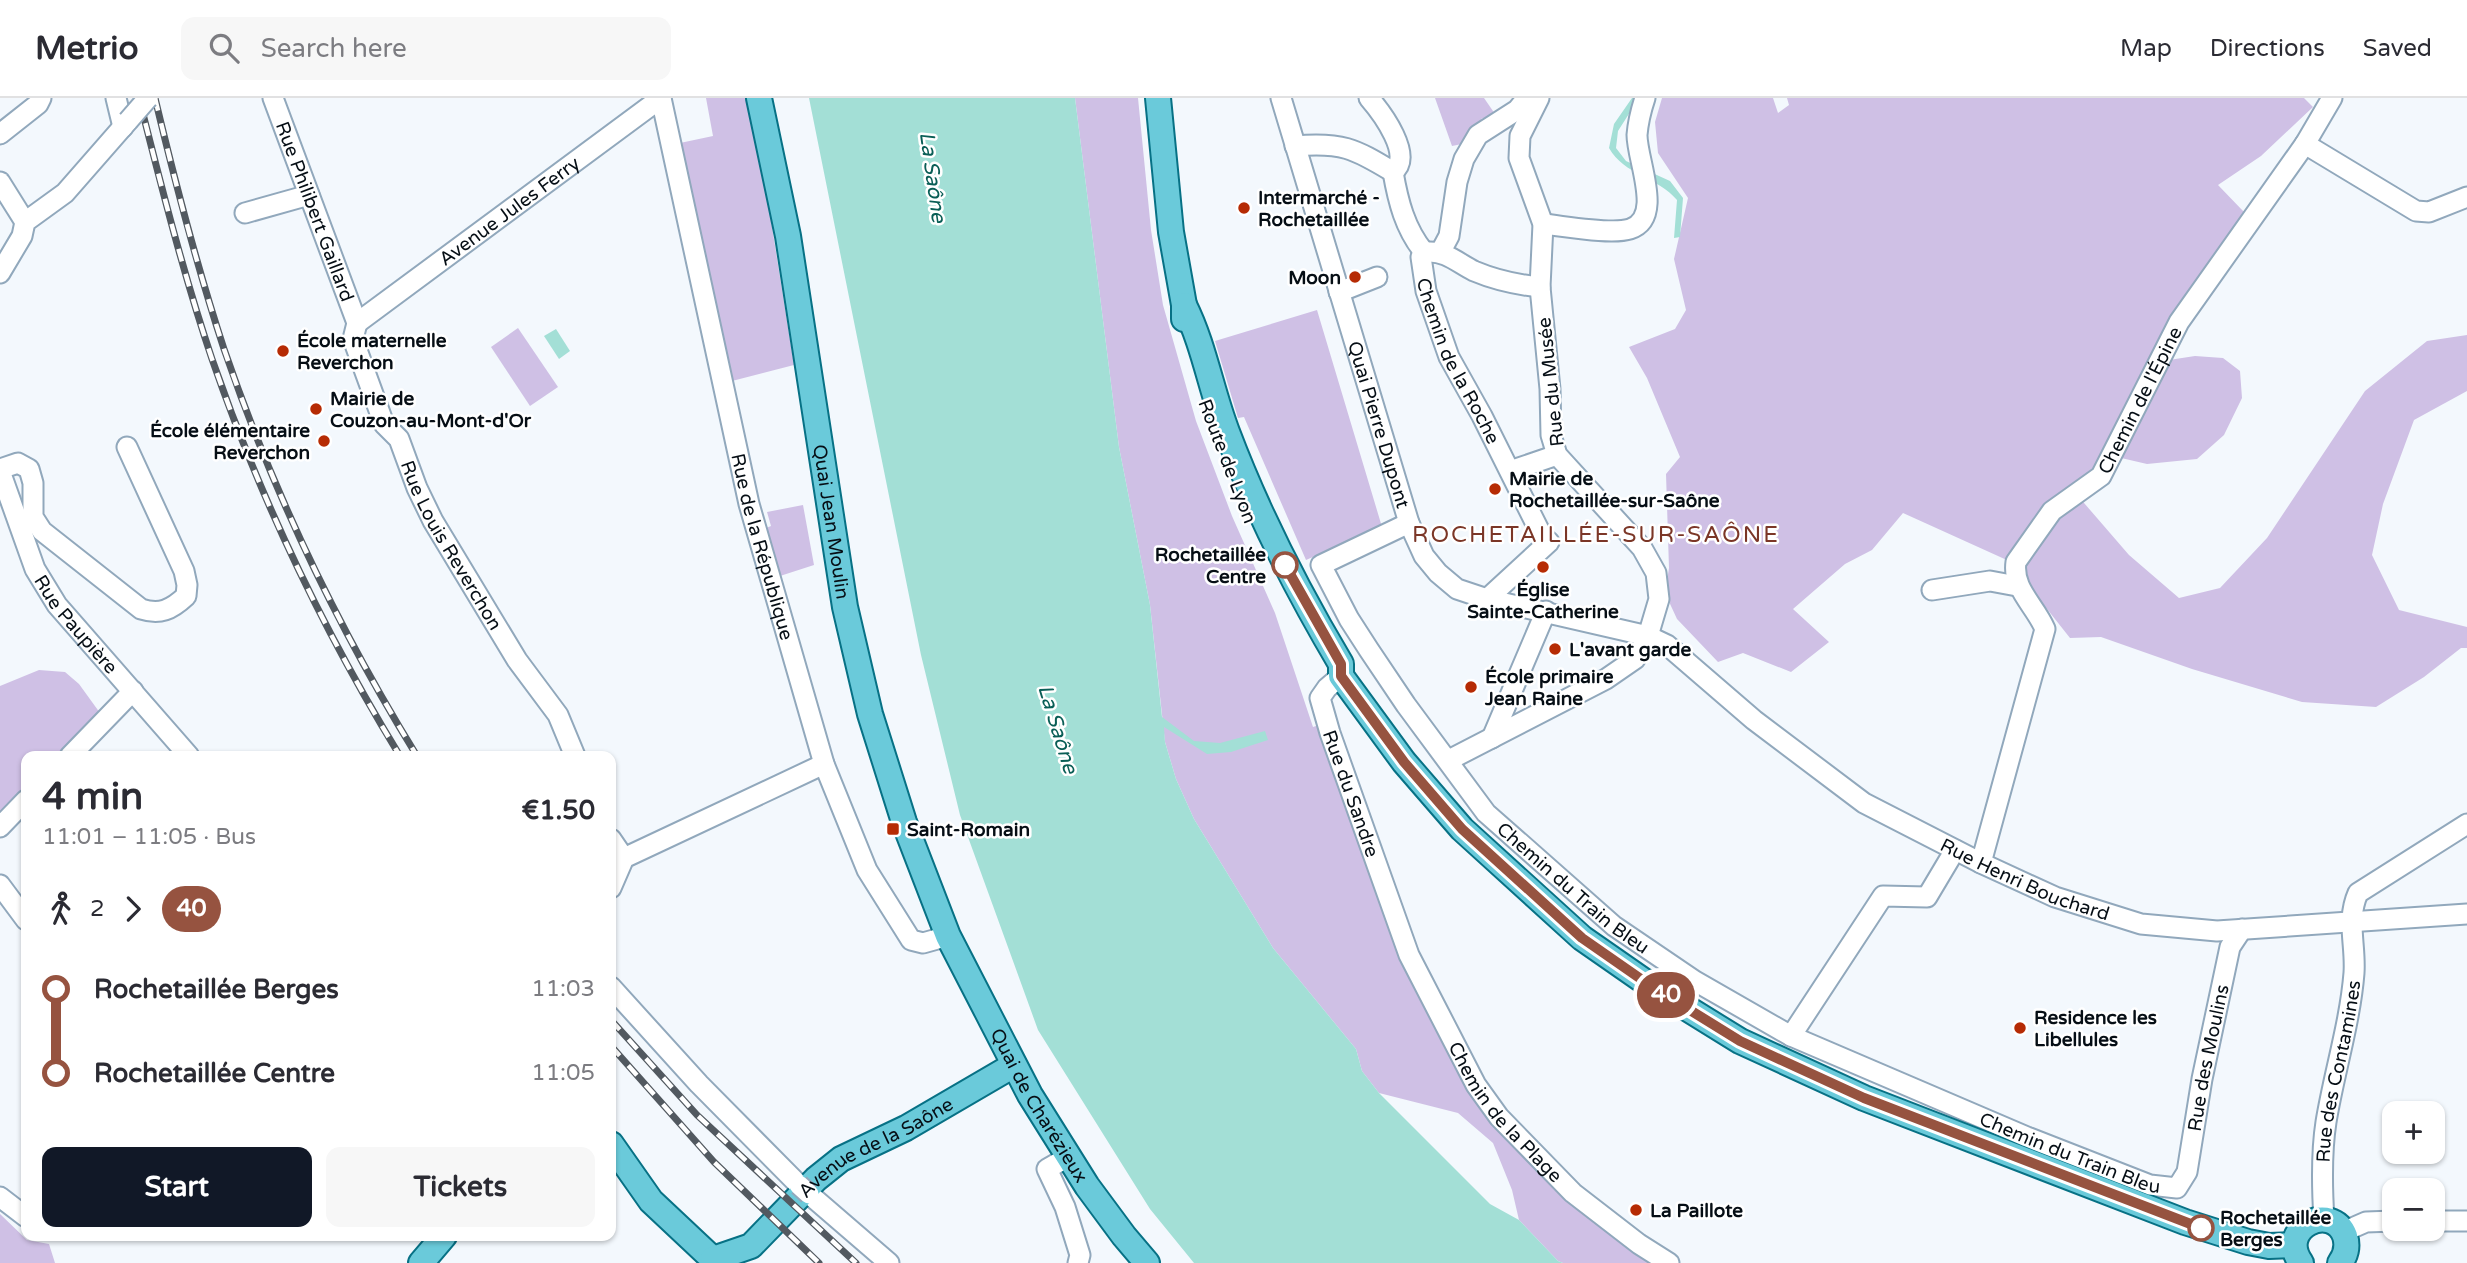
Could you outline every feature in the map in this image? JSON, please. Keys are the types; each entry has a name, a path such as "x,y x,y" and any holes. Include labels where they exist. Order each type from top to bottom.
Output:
{"main road":[{"name":"Quai Jean Moulin","path":"760,98 788,236 845,607 881,751 904,822 948,936"},
{"name":"Route de Lyon","path":"1158,98 1171,232 1184,305 1196,328 1222,420 1236,455 1284,563 1341,664 1341,676 1404,762 1462,829 1582,938 1651,986 1740,1041 1864,1098 2185,1222 2298,1254"},
{"name":"Quai de Charézieux","path":"948,936 1014,1065 1068,1157 1124,1236 1147,1263"},
{"name":"Avenue de la Saône","path":"715,1261 748,1254 816,1179 841,1159 906,1128 1014,1065"},
{"path":"616,1151 651,1201 715,1261"},
{"path":"2298,1254 2300,1229 2307,1223 2333,1226 2346,1247 2341,1263"},
{"path":"421,1263 440,1241"}],"street":[{"path":"0,134 38,104 41,98"},
{"path":"116,98 125,124"},
{"path":"0,273 22,236 25,222 65,193 148,98"},
{"name":"Rue Philibert Gaillard","path":"274,98 357,323"},
{"name":"Avenue Jules Ferry","path":"357,323 661,98"},
{"name":"Rue de la République","path":"661,98 749,504 824,764 867,870 911,940 923,943 948,936"},
{"name":"Quai Pierre Dupont","path":"1281,98 1417,544 1438,573 1457,589 1648,636"},
{"name":"Chemin de la Roche","path":"1369,98 1386,119 1397,165 1398,201 1424,255 1421,257 1426,291 1450,357 1542,536 1549,542 1487,598"},
{"path":"1424,255 1449,236 1457,182 1464,159 1478,135 1517,110 1527,98"},
{"name":"Rue du Musée","path":"1539,98 1520,136 1519,158 1543,224 1540,287 1550,389 1551,435 1557,455 1642,548 1656,573 1659,599 1648,636"},
{"path":"1543,224 1615,231 1631,229 1643,219 1649,203 1637,135 1645,98"},
{"name":"Chemin de l'Épine","path":"2017,586 2014,572 2016,562 2052,511 2101,476 2179,322 2305,144 2332,98"},
{"path":"1295,146 1327,143 1397,165"},
{"path":"2305,144 2416,211 2428,212 2467,197"},
{"path":"0,182 25,222"},
{"path":"245,213 309,195"},
{"path":"1424,255 1516,285 1540,287"},
{"path":"1339,292 1377,277"},
{"name":"Rue Louis Reverchon","path":"357,323 353,339 384,424 399,439 417,488 440,533 517,660 558,715 573,751"},
{"path":"0,470 18,463 29,469 33,483 33,517 42,531 141,610 165,612 186,596 187,584 184,571 127,447"},
{"path":"1510,471 1557,455"},
{"name":"Rue Paupière","path":"0,470 35,569 57,606 185,751"},
{"name":"Chemin du Train Bleu","path":"1409,523 1321,565 1349,619 1406,705 1499,827 1614,926 1695,981 1791,1036 2089,1161 2150,1185 2177,1188"},
{"path":"1932,590 1990,581 2017,586 2038,613 2045,629 1981,863"},
{"path":"1492,738 1546,611"},
{"path":"1449,760 1606,679 1635,659 1648,636"},
{"name":"Rue Henri Bouchard","path":"1648,636 1667,645 1754,720 1864,803 1981,863 2056,897 2141,924 2217,931 2467,914"},
{"name":"Rue du Sandre","path":"1341,676 1327,688 1320,698 1320,703 1394,918"},
{"path":"75,751 133,691"},
{"path":"616,876 624,858 824,764"},
{"path":"0,827 21,805"},
{"path":"2351,922 2358,893 2467,824"},
{"path":"616,846 624,858"},
{"path":"1791,1036 1883,896 1927,897 1955,850"},
{"path":"0,885 21,913"},
{"name":"Chemin de la Plage","path":"1394,918 1409,955 1470,1073 1499,1118 1573,1193 1639,1244 1669,1263"},
{"name":"Rue des Contamines","path":"2333,1226 2322,1194 2326,1121 2354,974 2351,922"},
{"name":"Rue des Moulins","path":"2177,1188 2187,1172 2202,1079 2230,947 2242,929"},
{"path":"616,993 699,1084 804,1190 889,1263"},
{"path":"1068,1157 1047,1169 1065,1207 1080,1255 1077,1263"},
{"path":"0,1197 21,1213"},
{"path":"2333,1226 2382,1221"},
{"path":"2445,1221 2467,1221"}],"shaded area":[{"path":"706,98 746,98 770,207 794,365 732,381 680,143 713,136"},
{"path":"1075,98 1138,98 1151,230 1163,305 1196,421 1232,516 1275,613 1313,727 1322,724 1477,1093 1664,1263 1558,1261 1519,1220 1512,1190 1493,1143 1458,1113 1379,1093 1362,1071 1356,1049 1273,948 1194,819 1176,779 1165,742 1150,605 1119,447"},
{"path":"1435,98 1484,98 1495,114 1481,119 1482,128 1462,144 1452,146"},
{"path":"1662,98 1773,98 1778,113 1789,105 1787,98 2304,98 2313,107 2261,156 2218,185 2244,212 2180,305 2156,362 2195,356 2223,358 2240,371 2242,398 2224,435 2197,459 2147,464 2104,454 2078,496 2129,555 2179,598 2220,588 2267,538 2365,391 2427,341 2467,335 2467,391 2414,420 2383,504 2372,555 2399,610 2467,627 2467,648 2461,648 2424,677 2376,707 2302,702 2192,669 2101,637 2070,638 2009,561 1903,513 1872,550 1845,564 1793,609 1829,642 1791,672 1743,653 1718,662 1677,619 1665,593 1669,568 1666,474 1680,457 1647,378 1629,347 1675,329 1686,310 1674,259 1688,198 1658,153 1655,122"},
{"path":"1317,310 1382,527 1306,560 1244,417 1238,418 1215,341"},
{"path":"518,328 558,387 530,406 491,347"},
{"path":"803,505 814,565 780,576 766,528 771,526 767,512"},
{"path":"39,670 65,672 79,684 100,713 63,751 21,751 21,794 0,816 0,686"},
{"path":"0,1214 21,1234 21,1241 49,1244 55,1263 0,1263"}],"water":[{"name":"La Saône","path":"809,98 1075,98 1119,447 1150,605 1162,717 1194,741 1220,743 1265,731 1268,740 1231,752 1207,754 1164,727 1165,742 1176,779 1194,819 1273,948 1356,1049 1362,1071 1379,1093 1490,1204 1519,1220 1563,1263 1194,1263 1150,1209 1038,1030 960,815 921,655"},
{"path":"1632,98 1639,98 1618,131 1616,148 1626,161 1670,181 1683,198 1680,237 1674,238 1677,200 1660,186 1623,164 1609,148 1614,124"},
{"path":"556,329 570,351 559,359 544,336"}],"railway":[{"path":"139,98 191,294 251,462 319,612 397,751"},
{"path":"155,98 214,318 264,455 334,609 414,751"},
{"path":"616,1026 697,1115 856,1263"},
{"path":"616,1052 714,1162 819,1263"}],"bus line":[{"name":"40","path":"1285,565 1341,664 1341,676 1404,762 1462,829 1582,938 1651,986 1740,1041 1864,1098 2201,1228"}],"place":[{"name":"Intermarché - Rochetaillée","path":"1244,208"},
{"name":"Moon","path":"1355,277"},
{"name":"École maternelle Reverchon","path":"283,351"},
{"name":"Mairie de Couzon-au-Mont-d'Or","path":"316,409"},
{"name":"École élémentaire Reverchon","path":"324,441"},
{"name":"Mairie de Rochetaillée-sur-Saône","path":"1495,489"},
{"name":"Rochetaillée Centre","path":"1285,565"},
{"name":"Église Sainte-Catherine","path":"1543,567"},
{"name":"L'avant garde","path":"1555,649"},
{"name":"École primaire Jean Raine","path":"1471,687"},
{"name":"Saint-Romain","path":"893,829"},
{"name":"Residence les Libellules","path":"2020,1028"},
{"name":"La Paillote","path":"1636,1210"},
{"name":"Rochetaillée Berges","path":"2201,1228"}],"district":[{"name":"ROCHETAILLÉE-SUR-SAÔNE","path":"1596,534"}]}
